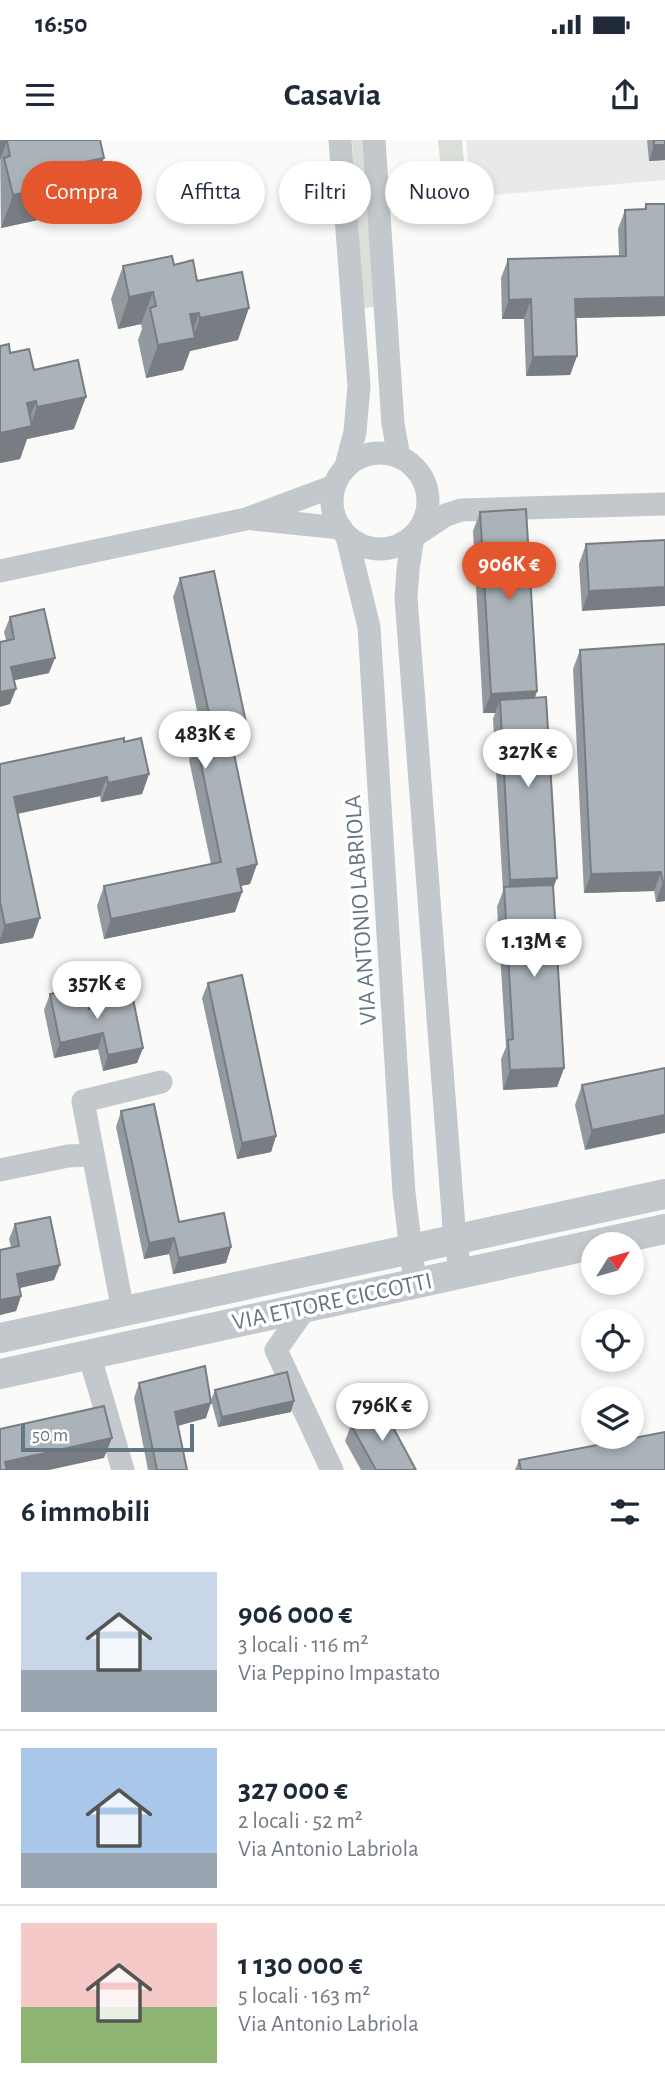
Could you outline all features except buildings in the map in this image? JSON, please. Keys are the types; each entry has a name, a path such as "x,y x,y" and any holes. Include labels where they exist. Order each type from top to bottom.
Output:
{"street":[{"path":"340,140 359,386 355,432 346,466 334,486 332,510 344,532 362,546 377,550 400,546 446,515 461,510 665,504"},
{"path":"374,140 393,424 400,457"},
{"path":"346,466 368,454 387,453 400,457 410,463 422,477 429,503 425,521 413,537 406,598 455,1240 461,1273"},
{"path":"424,482 461,510"},
{"path":"0,571 246,519 334,486"},
{"path":"246,519 344,532"},
{"name":"VIA ANTONIO LABRIOLA","path":"344,532 369,627 404,1194 415,1282"},
{"path":"123,1311 83,1101 161,1082"},
{"path":"0,1170 68,1156 93,1155"},
{"name":"VIA ETTORE CICCOTTI","path":"0,1338 665,1194"},
{"name":"VIA ETTORE CICCOTTI","path":"0,1374 665,1229"},
{"path":"307,1306 276,1350 332,1470"},
{"path":"84,1320 89,1354 123,1470"}],"shaded area":[{"path":"352,140 364,140 365,161 353,161"},
{"path":"438,140 462,140 464,161 440,161"},
{"path":"466,140 665,140 665,180 494,195 494,161 468,161"},
{"path":"357,224 370,224 375,307 362,308"}]}
